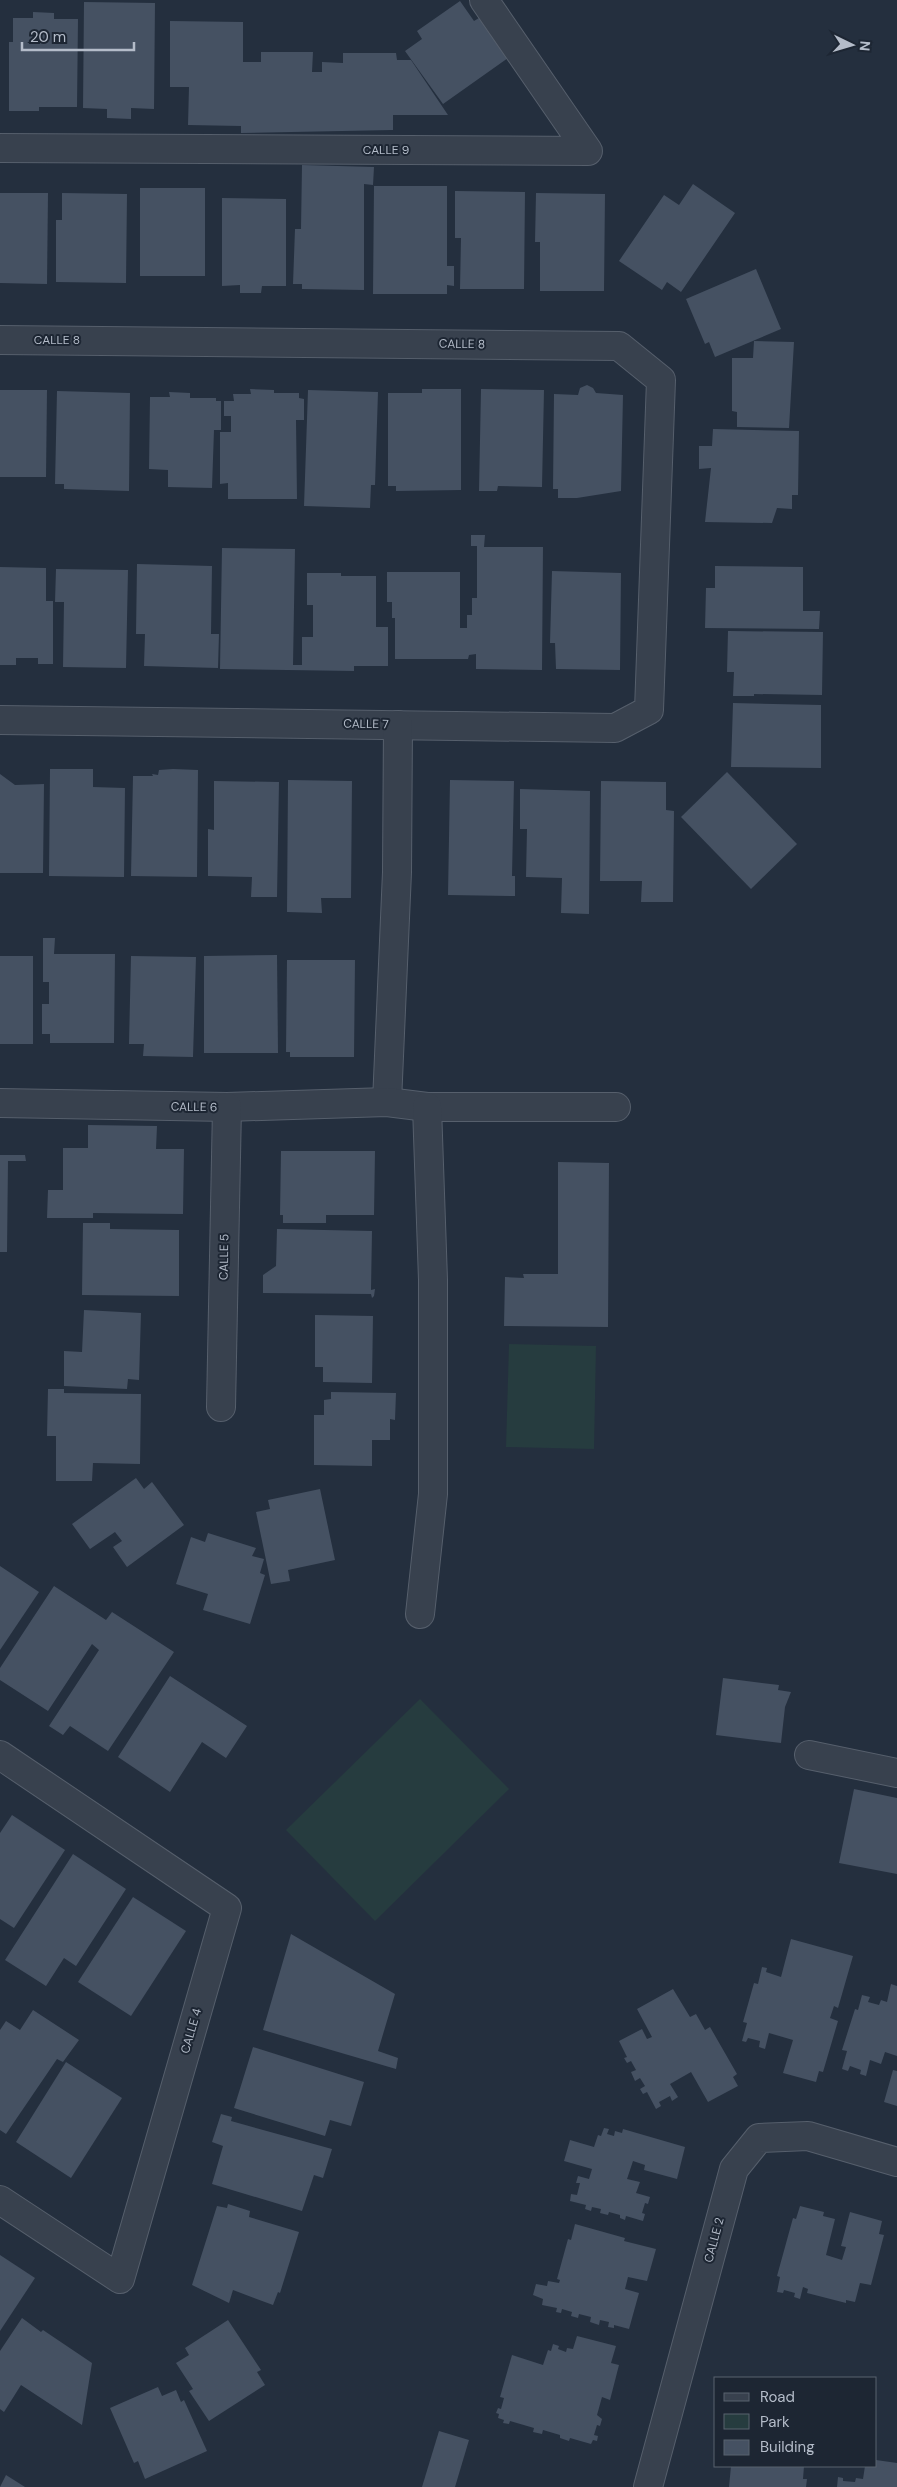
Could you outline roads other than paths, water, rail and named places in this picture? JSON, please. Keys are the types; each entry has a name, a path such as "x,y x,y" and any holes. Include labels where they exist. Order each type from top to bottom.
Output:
{"street":[{"name":"CALLE 9","path":"0,148 588,151 484,0"},
{"name":"CALLE 8","path":"0,340 619,346 661,380 652,632"},
{"name":"CALLE 7","path":"0,720 615,728 649,710 652,632"},
{"path":"388,1102 397,872 398,725"},
{"name":"CALLE 6","path":"0,1103 226,1107 388,1102 427,1107 616,1107"},
{"name":"CALLE 5","path":"221,1407 226,1107"},
{"path":"420,1614 433,1494 433,1280 427,1107"},
{"name":"CALLE 4","path":"0,1755 227,1908 120,2279 0,2200"},
{"path":"808,1755 897,1773"},
{"name":"CALLE 2","path":"648,2487 734,2169 759,2138 808,2136 897,2162"}]}
